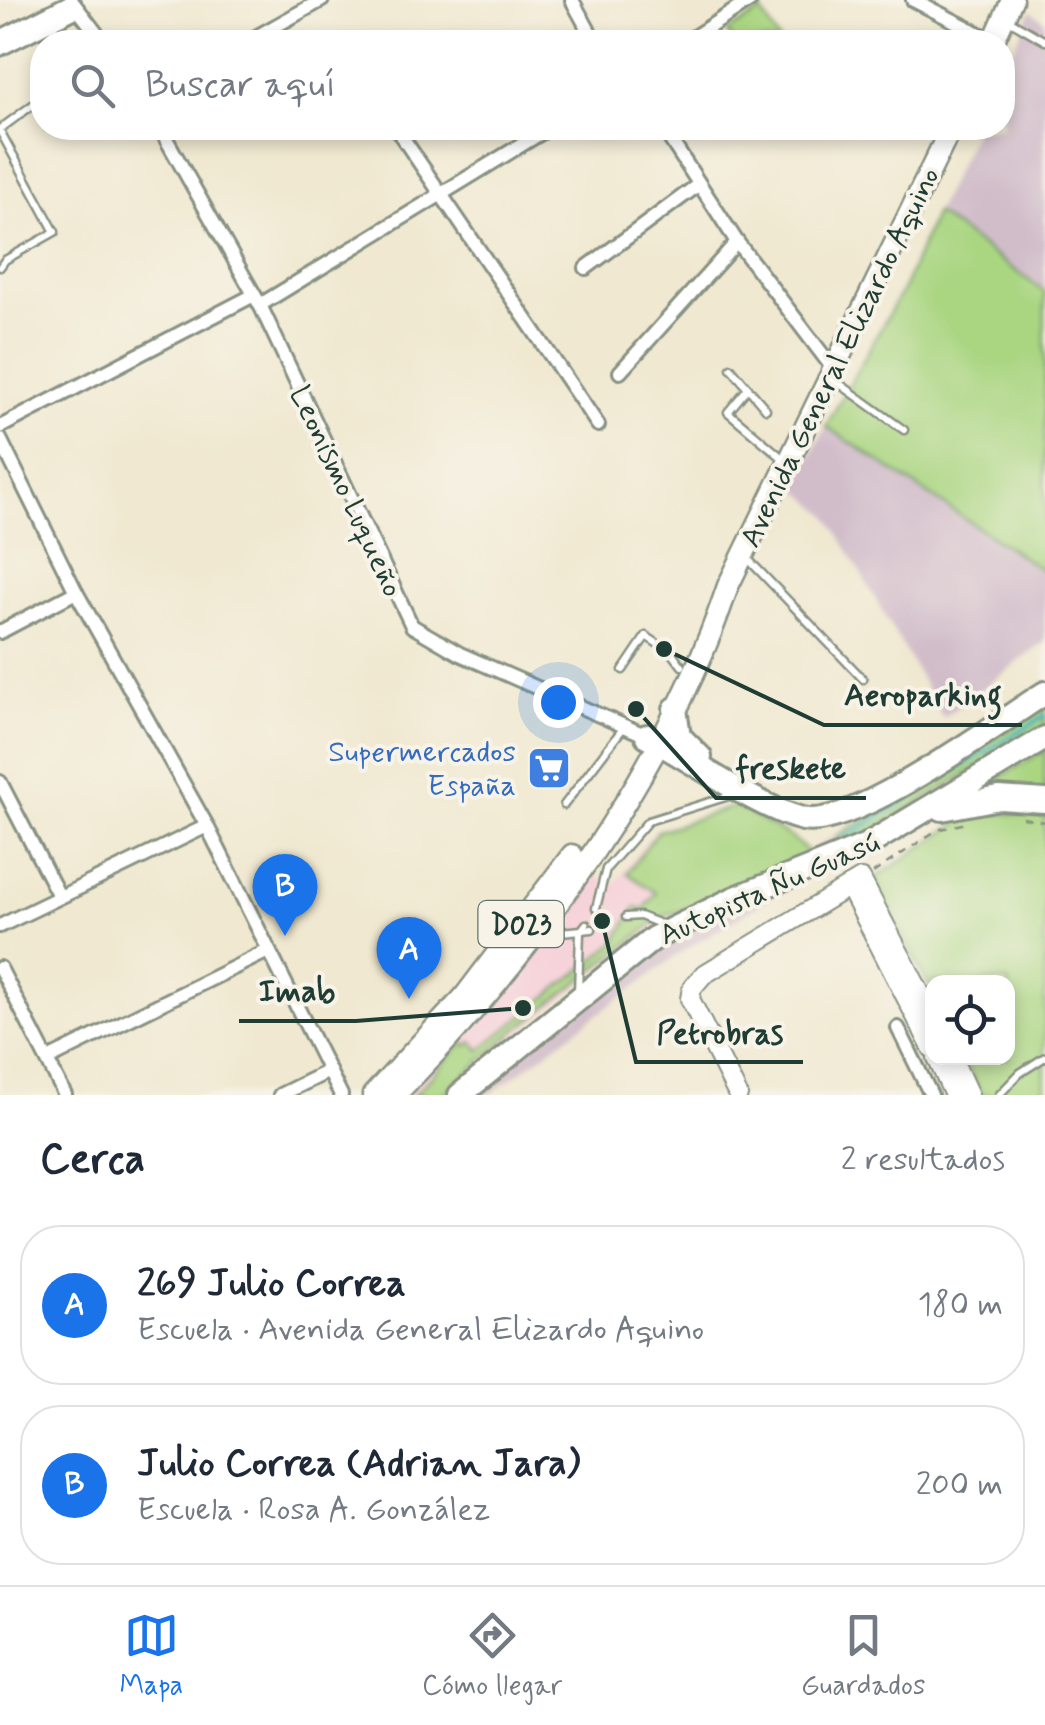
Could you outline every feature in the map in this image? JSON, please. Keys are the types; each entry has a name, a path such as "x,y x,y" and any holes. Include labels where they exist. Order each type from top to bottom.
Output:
{"highway":[{"name":"Autopista Ñu Guasú","path":"644,734 776,808 815,820 849,813 1045,694"},
{"path":"674,709 680,736 712,771"},
{"name":"Autopista Ñu Guasú","path":"460,1095 576,998 671,929 854,852 1045,738"},
{"path":"906,823 952,806 999,798 1045,801"}],"main road":[{"name":"Avenida General Elizardo Aquino","path":"373,1095 534,923 728,586 945,140"},
{"name":"Avenida General Elizardo Aquino","path":"394,1095 476,1006 585,859 644,734 674,709 712,634 728,586"}],"street":[{"path":"268,30 322,0"},
{"path":"572,0 588,30"},
{"path":"705,30 751,0"},
{"path":"913,0 970,30"},
{"path":"0,37 73,3"},
{"path":"73,3 93,30"},
{"path":"31,30 73,3"},
{"path":"0,50 30,31"},
{"name":"Leonismo Luqueño","path":"167,140 257,300 412,626 460,654 644,734"},
{"path":"403,140 436,194 598,426"},
{"path":"0,427 257,300 529,140"},
{"path":"670,140 737,242 830,371"},
{"path":"586,268 698,184"},
{"path":"620,372 737,242"},
{"path":"0,438 76,592 208,826 341,1095"},
{"path":"0,632 76,592"},
{"path":"0,782 59,896"},
{"path":"0,926 208,826"},
{"path":"856,883 925,1004"},
{"path":"856,883 925,1033"},
{"path":"738,1095 690,999 692,988 703,975 856,883"},
{"path":"48,1059 268,951"},
{"path":"0,968 65,1095"},
{"path":"898,1028 931,1095"},
{"path":"941,1065 954,1095"},
{"path":"955,1065 969,1095"},
{"path":"280,1095 328,1071"}],"lane":[{"path":"1008,8 1045,41"},
{"path":"0,267 5,260 54,232 0,130 30,107"},
{"path":"731,368 766,409"},
{"path":"830,371 904,430"},
{"path":"748,388 728,412 787,462"},
{"path":"744,554 863,679"},
{"path":"623,670 646,636 674,654 682,666"},
{"path":"564,805 644,734"},
{"path":"596,908 606,869 648,821 729,797 739,787"},
{"path":"585,859 606,869"},
{"path":"626,916 640,916 671,929"},
{"path":"534,923 580,932 589,927"},
{"path":"576,998 582,968 580,932"},
{"path":"998,1095 1020,1073 1045,1057"}],"path":[{"path":"1011,816 1045,822"},
{"path":"856,883 936,830 969,822"}],"shaded area":[{"path":"1031,11 1045,21 1045,292 935,213 970,140 1015,140 1015,45"},
{"path":"826,426 1045,572 1045,642 943,718 828,515 795,487"},
{"path":"1045,705 1045,727 680,953 489,1095 459,1095 668,939"},
{"path":"728,809 774,833 440,1095 404,1095 590,873 613,885 656,830"}],"green space":[{"path":"761,11 773,30 730,30"},
{"path":"935,213 1045,292 1045,572 826,426 904,287"},
{"path":"1045,706 1045,727 868,833 843,844 837,836"},
{"path":"1045,750 1045,795 975,792"},
{"path":"735,806 789,836 816,858 662,917 515,1031 442,1095 414,1095 463,1042 467,1046 473,1042 480,1050 615,943 636,907 643,910 656,893 627,873 658,831"},
{"path":"976,811 1045,816 1045,1095 982,1095 967,1065 1015,1065 1015,975 925,975 925,979 874,879"}],"waterway":[{"path":"844,838 1045,716"}],"place":[{"name":"Aeroparking","path":"664,649"},
{"name":"freskete","path":"636,709"},
{"name":"Supermercados España","path":"549,768"},
{"name":"Petrobras","path":"602,921"},
{"name":"Julio Correa (Adrian Jara)","path":"285,936"},
{"name":"269 Julio Correa","path":"409,999"},
{"name":"Imab","path":"523,1008"}]}
